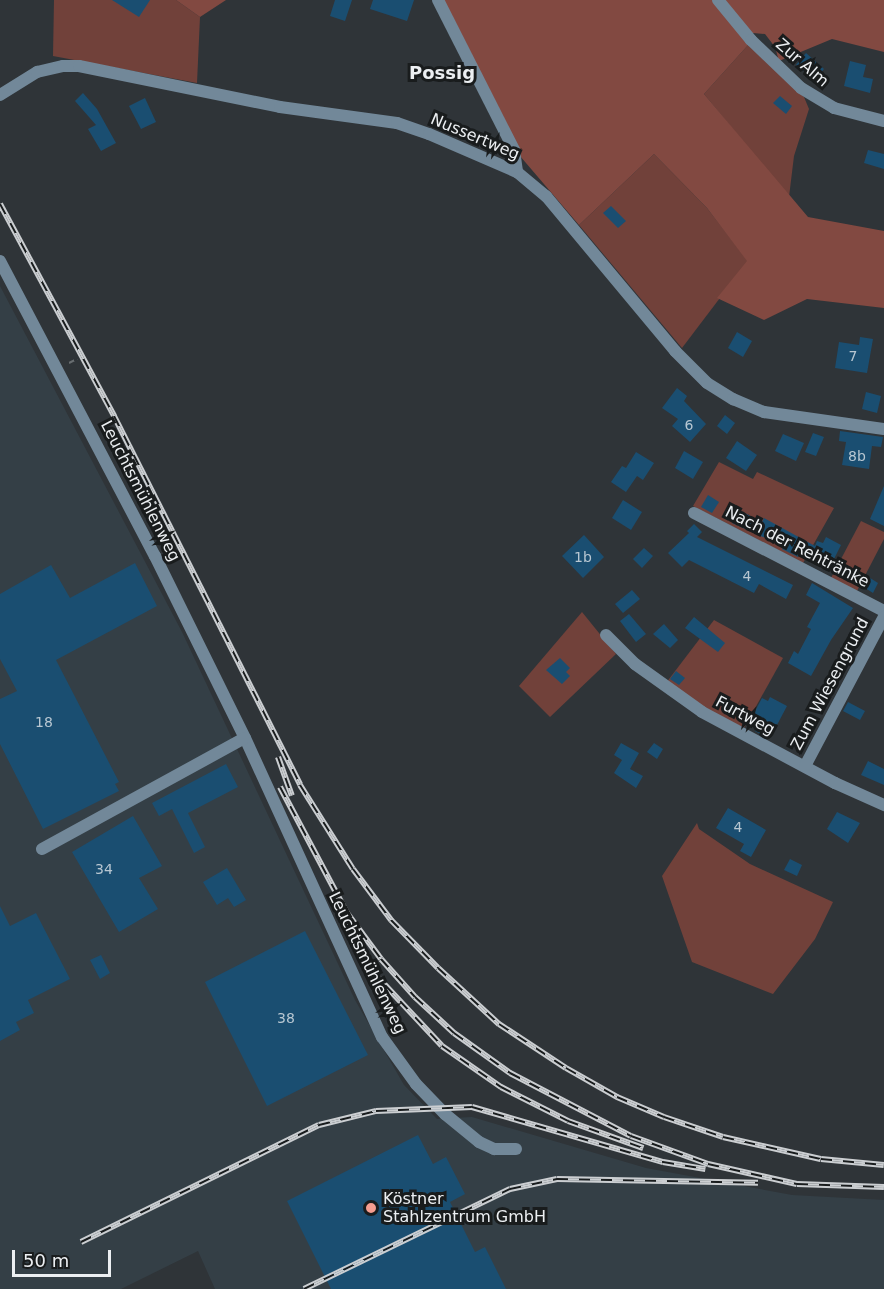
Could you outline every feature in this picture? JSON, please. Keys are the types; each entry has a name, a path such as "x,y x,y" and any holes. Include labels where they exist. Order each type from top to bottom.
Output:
{"street":[{"path":"438,0 514,150 517,172"},
{"name":"Zur Alm","path":"718,0 751,40 801,87 834,108 884,121"},
{"name":"Nussertweg","path":"0,95 38,72 63,66 79,66 280,107 397,123 429,134 517,172 546,195 675,351 706,383 764,412 884,429"},
{"name":"Leuchtsmühlenweg","path":"0,261 155,556 245,738 382,1037 416,1084 445,1114 479,1142 494,1149 516,1149"},
{"name":"Nach der Rehtränke","path":"694,513 884,611"},
{"name":"Zum Wiesengrund","path":"805,766 884,617"},
{"name":"Furtweg","path":"606,634 635,664 663,687 702,712 884,806"},
{"path":"42,849 245,738"}],"shaded area":[{"path":"54,0 176,0 200,17 197,83 53,56"},
{"path":"176,0 226,0 200,17"},
{"path":"441,0 884,0 884,52 832,39 779,61 775,47 765,34 753,33 749,44 704,94 808,217 884,231 884,308 807,299 764,320 717,298 747,261 707,208 654,154 579,225 520,156"},
{"path":"749,44 804,97 809,109 794,156 789,197 704,94"},
{"path":"654,154 707,208 748,261 682,348 579,225"},
{"path":"0,286 182,632 355,1000 404,1085 437,1119 472,1117 646,1168 792,1195 884,1200 884,1289 215,1289 198,1251 121,1289 0,1289"},
{"path":"719,462 753,479 757,472 834,508 803,563 693,506"},
{"path":"861,521 884,532 884,539 857,591 831,578"},
{"path":"582,612 616,654 550,717 519,686"},
{"path":"714,620 783,658 744,728 694,703 666,683"},
{"path":"697,823 699,829 750,864 833,902 815,939 773,994 692,962 662,876"}],"building":[{"path":"112,0 150,0 139,17"},
{"path":"335,0 352,0 345,21 330,16"},
{"path":"373,0 414,0 407,21 370,9"},
{"path":"806,53 824,69 815,80 796,65"},
{"path":"850,61 866,65 863,77 873,79 870,93 844,86"},
{"path":"83,93 97,109 116,143 101,151 88,129 96,125 75,101"},
{"path":"780,96 792,106 786,114 773,103"},
{"path":"145,98 156,122 141,129 129,106"},
{"path":"868,150 884,154 884,169 864,163"},
{"path":"611,206 626,221 618,228 603,213"},
{"path":"737,332 752,341 743,357 728,348"},
{"path":"860,337 873,339 867,373 835,368 839,342 859,345"},
{"path":"677,388 687,396 684,401 706,424 690,442 672,426 678,419 662,408"},
{"path":"866,392 881,396 877,413 862,409"},
{"path":"725,415 735,423 727,434 717,426"},
{"path":"840,431 883,437 881,447 872,446 869,469 842,465 846,442 839,441"},
{"path":"813,433 824,437 816,456 805,452"},
{"path":"783,434 804,443 796,461 775,451"},
{"path":"737,441 757,455 746,471 726,458"},
{"path":"684,451 703,462 693,479 675,468"},
{"path":"636,452 654,463 643,480 637,476 626,492 611,482 622,466 626,468"},
{"path":"884,486 884,526 870,519"},
{"path":"708,495 719,502 712,513 701,507"},
{"path":"623,500 642,512 631,530 612,518"},
{"path":"739,510 762,522 764,518 815,546 817,541 823,543 826,537 841,545 830,567 801,552 798,557 782,549 783,546 732,523"},
{"path":"694,524 702,532 697,537 793,585 786,599 759,584 754,593 689,560 682,567 668,553 689,533 687,531"},
{"path":"584,535 604,557 583,578 562,556"},
{"path":"644,548 653,556 642,568 633,559"},
{"path":"135,563 157,606 56,660 119,782 115,784 119,791 43,829 0,744 0,699 17,691 0,659 0,594 51,565 70,598"},
{"path":"867,576 878,583 873,593 862,586"},
{"path":"812,583 853,608 831,640 811,676 788,663 794,651 798,654 811,629 807,627 820,603 806,595"},
{"path":"632,590 640,599 623,613 615,604"},
{"path":"629,614 646,634 636,642 620,621"},
{"path":"694,617 725,643 718,652 685,628"},
{"path":"664,624 678,640 670,648 653,634"},
{"path":"560,658 570,668 566,672 570,676 562,684 546,670"},
{"path":"676,671 685,678 679,685 670,679"},
{"path":"770,697 787,706 777,725 772,723 764,736 755,731 762,718 754,713 762,698 768,701"},
{"path":"848,702 865,711 860,720 843,711"},
{"path":"621,743 639,753 630,769 643,776 636,788 614,773 622,760 614,755"},
{"path":"654,743 663,749 657,759 647,752"},
{"path":"868,761 884,769 884,785 861,775"},
{"path":"226,764 238,787 188,813 205,847 194,853 172,809 159,816 152,803"},
{"path":"728,808 766,830 751,857 740,851 744,844 716,828"},
{"path":"837,812 860,823 848,843 827,829"},
{"path":"133,816 162,866 139,878 158,909 119,932 72,852"},
{"path":"790,859 802,865 797,876 784,870"},
{"path":"227,868 246,900 234,907 228,898 217,905 203,882"},
{"path":"0,906 10,926 36,913 70,979 28,1000 34,1013 16,1022 20,1030 0,1041"},
{"path":"305,931 368,1055 267,1106 205,982"},
{"path":"101,955 110,973 100,979 90,960"},
{"name":"Köstner Stahlzentrum GmbH","path":"418,1135 433,1164 446,1157 465,1194 450,1202 475,1252 485,1247 506,1289 331,1289 287,1201"}],"railway":[{"path":"0,204 114,416 300,785 353,869 391,920 438,968 499,1024 566,1068 617,1097 664,1117 723,1137 821,1159 884,1165"},
{"path":"278,757 292,796"},
{"path":"280,787 347,913 381,959 415,997 454,1033 510,1073 631,1136 708,1164 797,1184 884,1187"},
{"path":"341,916 370,969 442,1046 501,1087 568,1121 643,1148"},
{"path":"81,1242 319,1125 376,1111 472,1107 663,1162 705,1169"},
{"path":"304,1289 510,1189 557,1179 758,1183"}],"place":[{"name":"Köstner Stahlzentrum GmbH","path":"371,1208"}],"district":[{"name":"Possig","path":"442,73"}]}
